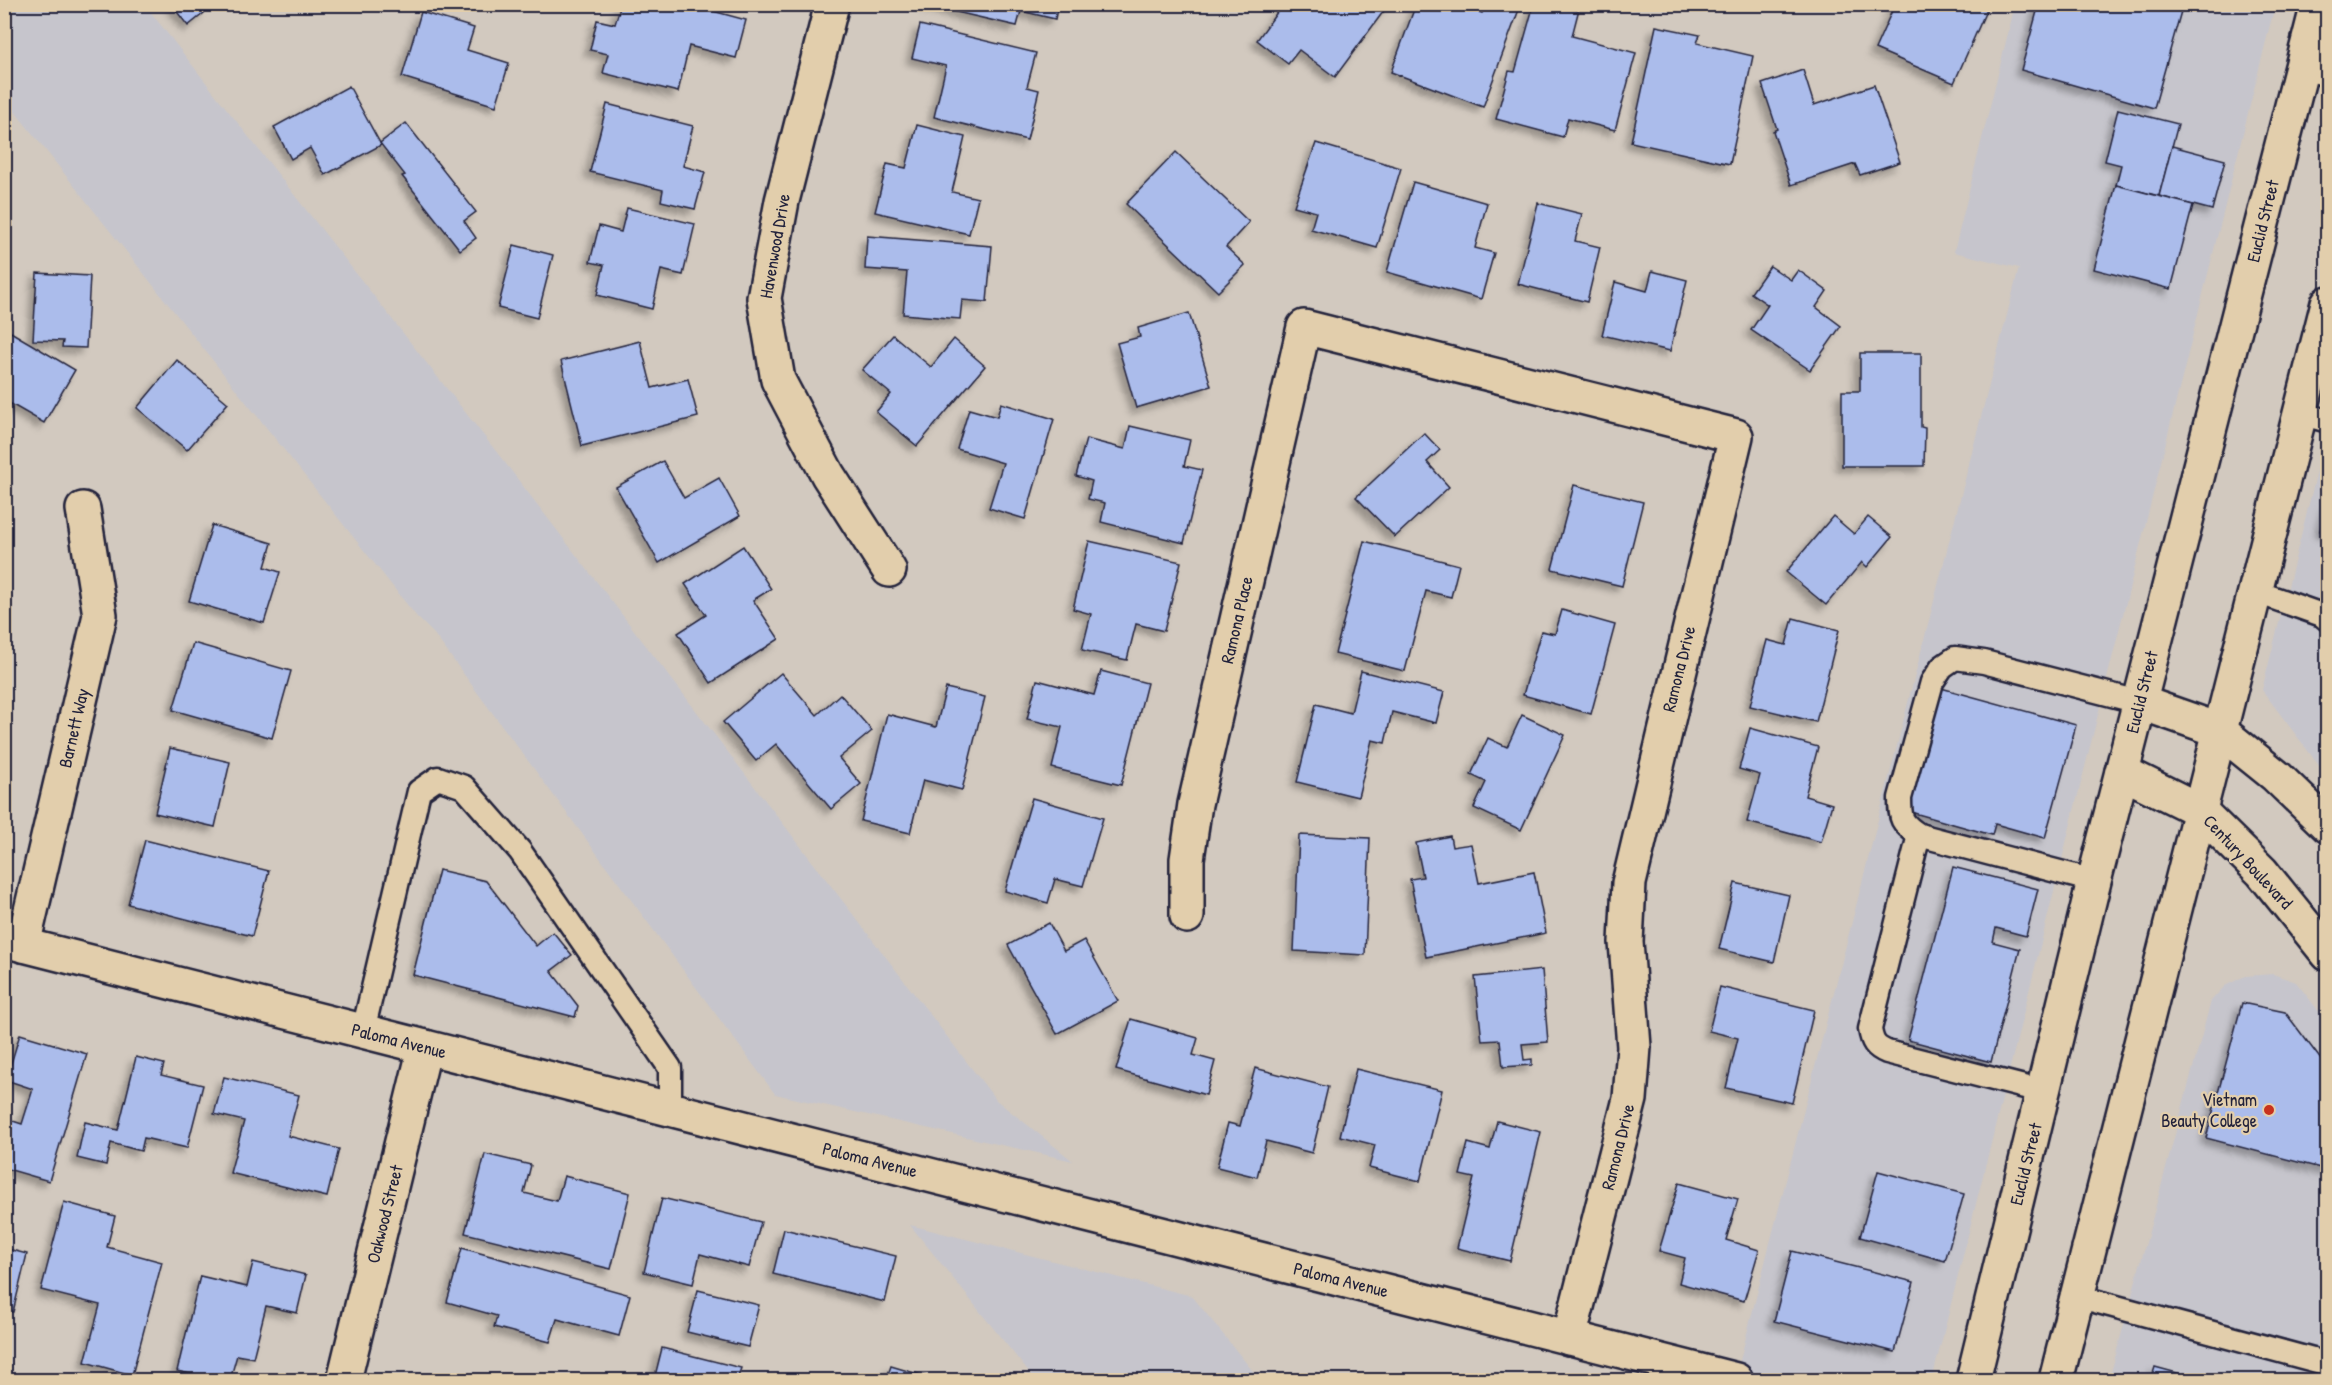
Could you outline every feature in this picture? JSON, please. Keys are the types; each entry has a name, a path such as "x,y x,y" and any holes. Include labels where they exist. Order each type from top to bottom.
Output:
{"street":[{"name":"Havenwood Drive","path":"832,4 782,201 764,298 778,380 828,475 889,570"},
{"name":"Euclid Street","path":"1973,1380 2139,702 2315,71 2318,4"},
{"path":"2056,1380 2254,591 2313,417 2328,303"},
{"name":"Ramona Place","path":"1187,916 1187,859 1195,804 1304,327"},
{"name":"Ramona Drive","path":"1304,327 1736,436 1629,883 1626,942 1634,1047 1632,1080 1624,1124 1569,1338"},
{"name":"Barnett Way","path":"14,943 100,615 83,509"},
{"path":"2139,702 2219,730 2323,812"},
{"name":"Century Boulevard","path":"2122,772 2199,810 2262,872 2328,954"},
{"name":"Paloma Avenue","path":"14,943 1736,1380"},
{"name":"Oakwood Street","path":"344,1380 425,1047"}],"lane":[{"path":"2254,591 2326,610"},
{"path":"2094,880 1919,835 1905,826 1900,814 1900,798 1932,682 1942,667 1955,658 1984,662 2139,702"},
{"path":"363,1031 418,791 438,778 464,787 520,851 670,1068 670,1110"},
{"path":"1919,835 1870,1029 1872,1040 1877,1047 1887,1052 2044,1092"},
{"path":"2076,1296 2328,1364"}],"shaded area":[{"path":"5,4 145,5 506,464 996,1100 1073,1161 775,1094 434,634 417,617 5,99"},
{"path":"2015,5 2275,5 1932,1380 1735,1380 2019,268 1954,252"},
{"path":"2327,432 2327,776 2262,690"},
{"path":"2273,974 2296,982 2327,1022 2327,1380 2109,1380 2211,1001 2225,986 2245,976"},
{"path":"910,1225 1192,1296 1260,1380 1035,1380"}],"building":[{"path":"171,4 205,4 204,13 188,26"},
{"path":"621,4 642,4 655,8 656,4 687,4 746,20 736,58 689,46 678,92 603,73 608,54 590,50 597,20 615,24"},
{"path":"1058,4 1055,19 1021,11 1017,26 926,5"},
{"path":"1283,4 1389,4 1335,77 1299,50 1288,64 1257,40"},
{"path":"1416,4 1460,4 1482,13 1485,4 1521,4 1483,107 1391,72"},
{"path":"1534,4 1580,5 1572,36 1636,53 1615,130 1568,118 1563,137 1496,119 1509,71 1515,72"},
{"path":"1895,4 1989,4 1954,83 1875,49"},
{"path":"2039,4 2183,4 2154,108 2021,70"},
{"path":"421,12 474,28 467,50 509,63 496,106 402,77"},
{"path":"920,25 1036,53 1027,87 1039,90 1027,140 934,117 946,66 912,58"},
{"path":"1656,26 1700,35 1697,43 1753,56 1730,164 1631,142"},
{"path":"1803,70 1814,105 1874,85 1900,162 1860,175 1855,164 1791,185 1773,131 1777,129 1762,84"},
{"path":"349,86 381,145 325,175 310,148 291,159 274,127"},
{"path":"607,104 693,126 683,166 705,172 695,209 661,201 663,190 590,172"},
{"path":"2118,109 2178,124 2159,196 2116,185 2121,165 2105,161"},
{"path":"406,123 476,212 464,221 476,238 460,250 402,176 405,175 380,143"},
{"path":"917,125 965,137 952,192 978,198 969,234 875,212 887,164 906,168"},
{"path":"1316,143 1401,168 1377,248 1311,229 1316,212 1294,206"},
{"path":"2172,146 2225,160 2212,210 2159,196"},
{"path":"1176,152 1249,222 1226,247 1245,265 1218,292 1126,204"},
{"path":"1413,182 1487,203 1475,248 1494,253 1481,299 1387,272"},
{"path":"2116,185 2193,205 2171,289 2094,269"},
{"path":"1538,203 1582,214 1575,241 1600,247 1587,302 1518,284"},
{"path":"627,208 695,224 683,275 661,270 652,309 597,295 604,265 590,262 599,226 621,232"},
{"path":"867,236 992,246 987,302 962,300 960,319 903,314 907,272 865,269"},
{"path":"514,245 553,255 537,318 498,308"},
{"path":"1770,266 1791,280 1798,270 1827,291 1816,307 1841,326 1810,370 1751,330 1768,305 1751,293"},
{"path":"1652,271 1687,280 1670,351 1602,335 1615,282 1647,291"},
{"path":"37,273 90,276 86,348 62,347 63,341 33,340"},
{"path":"1189,313 1211,386 1136,408 1117,343 1140,337 1138,328"},
{"path":"9,331 75,370 44,423 4,400 4,339"},
{"path":"893,335 931,367 954,339 985,366 917,446 876,412 891,394 862,370"},
{"path":"640,341 652,388 688,379 698,417 582,446 561,361"},
{"path":"1860,353 1921,353 1921,427 1925,428 1924,466 1842,466 1842,391 1860,391"},
{"path":"177,360 228,403 187,450 137,408"},
{"path":"1001,403 1054,419 1025,519 989,508 1003,463 957,449 969,409 997,417"},
{"path":"1130,426 1190,440 1184,466 1202,470 1184,543 1101,522 1105,503 1088,499 1092,481 1076,476 1086,439 1125,449"},
{"path":"1424,433 1440,450 1427,462 1449,487 1395,537 1356,497"},
{"path":"663,461 684,498 719,478 740,516 659,563 616,487"},
{"path":"1574,485 1643,502 1622,586 1552,569"},
{"path":"2328,501 2328,533 2320,531"},
{"path":"1833,516 1854,534 1868,517 1892,537 1867,567 1862,562 1826,605 1786,572"},
{"path":"212,525 272,543 265,567 280,572 264,623 189,601"},
{"path":"1089,541 1181,562 1164,631 1136,624 1127,660 1082,650 1091,614 1073,609"},
{"path":"1364,541 1459,565 1451,597 1426,591 1405,671 1335,654"},
{"path":"743,546 771,589 753,600 779,639 711,683 678,633 706,615 685,584"},
{"path":"1562,610 1615,625 1591,714 1523,695 1541,631 1555,634"},
{"path":"1793,618 1839,630 1816,722 1750,706 1767,640 1786,645"},
{"path":"193,643 291,671 272,738 173,710"},
{"path":"1101,671 1147,683 1121,785 1052,768 1062,727 1027,719 1037,680 1094,695"},
{"path":"1361,671 1444,692 1436,723 1392,712 1385,743 1372,740 1358,797 1297,782 1316,704 1351,713"},
{"path":"781,673 817,715 840,694 872,731 839,758 861,784 831,809 776,744 756,761 723,722"},
{"path":"946,688 985,697 962,790 923,780 910,833 861,821 887,714 936,727"},
{"path":"1941,688 2076,725 2045,838 1995,824 1992,835 1907,811"},
{"path":"1522,715 1565,735 1521,830 1474,808 1486,782 1471,775 1488,738 1507,747"},
{"path":"1750,728 1818,747 1805,796 1832,804 1821,842 1747,822 1760,775 1739,769"},
{"path":"170,748 230,762 215,827 155,813"},
{"path":"1032,798 1103,818 1083,886 1055,879 1048,903 1005,891"},
{"path":"1299,835 1370,838 1365,955 1294,951"},
{"path":"1450,836 1452,847 1471,844 1479,883 1534,872 1546,933 1426,957 1410,879 1423,877 1416,843"},
{"path":"145,840 269,871 252,936 128,904"},
{"path":"1953,867 2038,889 2026,936 1996,928 1993,942 2020,949 1991,1062 1908,1040"},
{"path":"439,870 486,881 536,946 553,932 572,955 551,971 578,1006 575,1017 413,975"},
{"path":"1735,883 1789,895 1774,962 1719,949"},
{"path":"1049,923 1064,951 1084,940 1118,1001 1057,1034 1008,945"},
{"path":"1542,970 1548,1042 1522,1044 1524,1060 1532,1059 1532,1065 1503,1067 1500,1040 1482,1041 1475,977"},
{"path":"1720,987 1814,1010 1792,1103 1726,1088 1738,1038 1709,1031"},
{"path":"2242,1003 2285,1012 2328,1069 2328,1170 2206,1138"},
{"path":"1131,1019 1198,1038 1193,1055 1215,1061 1206,1095 1116,1070"},
{"path":"20,1034 87,1054 49,1181 4,1168 4,1118 22,1124 33,1089 6,1080"},
{"path":"136,1057 164,1064 161,1075 203,1085 187,1148 144,1138 141,1151 111,1143 106,1165 77,1158 85,1122 118,1130"},
{"path":"1255,1068 1328,1087 1312,1153 1266,1141 1257,1177 1217,1167 1228,1123 1240,1126"},
{"path":"1356,1069 1442,1090 1420,1181 1369,1168 1375,1145 1340,1136"},
{"path":"224,1077 299,1095 288,1136 339,1149 327,1197 230,1173 244,1121 214,1114"},
{"path":"1497,1121 1541,1132 1510,1261 1457,1248 1474,1178 1460,1175 1468,1143 1490,1149"},
{"path":"485,1154 531,1165 524,1193 557,1201 564,1176 630,1193 611,1269 465,1233"},
{"path":"1878,1171 1964,1194 1945,1261 1860,1237"},
{"path":"1679,1183 1738,1199 1726,1240 1759,1250 1744,1301 1679,1283 1685,1258 1659,1251"},
{"path":"662,1198 761,1222 749,1267 700,1254 693,1284 644,1272"},
{"path":"64,1202 115,1216 107,1247 162,1262 132,1375 85,1362 100,1305 41,1290"},
{"path":"784,1229 896,1256 885,1302 773,1274"},
{"path":"4,1248 27,1254 13,1312 4,1311"},
{"path":"462,1248 630,1295 619,1336 557,1319 550,1342 494,1327 497,1316 447,1302"},
{"path":"1792,1251 1914,1282 1895,1352 1774,1321"},
{"path":"253,1262 306,1275 297,1313 266,1306 253,1358 237,1355 230,1380 216,1380 177,1371 200,1276 247,1287"},
{"path":"698,1290 759,1305 748,1347 687,1332"},
{"path":"662,1348 741,1368 737,1380 654,1380"},
{"path":"891,1366 938,1380 886,1380"},
{"path":"2155,1367 2203,1380 2151,1380"}],"place":[{"name":"Vietnam Beauty College","path":"2269,1110"}]}
